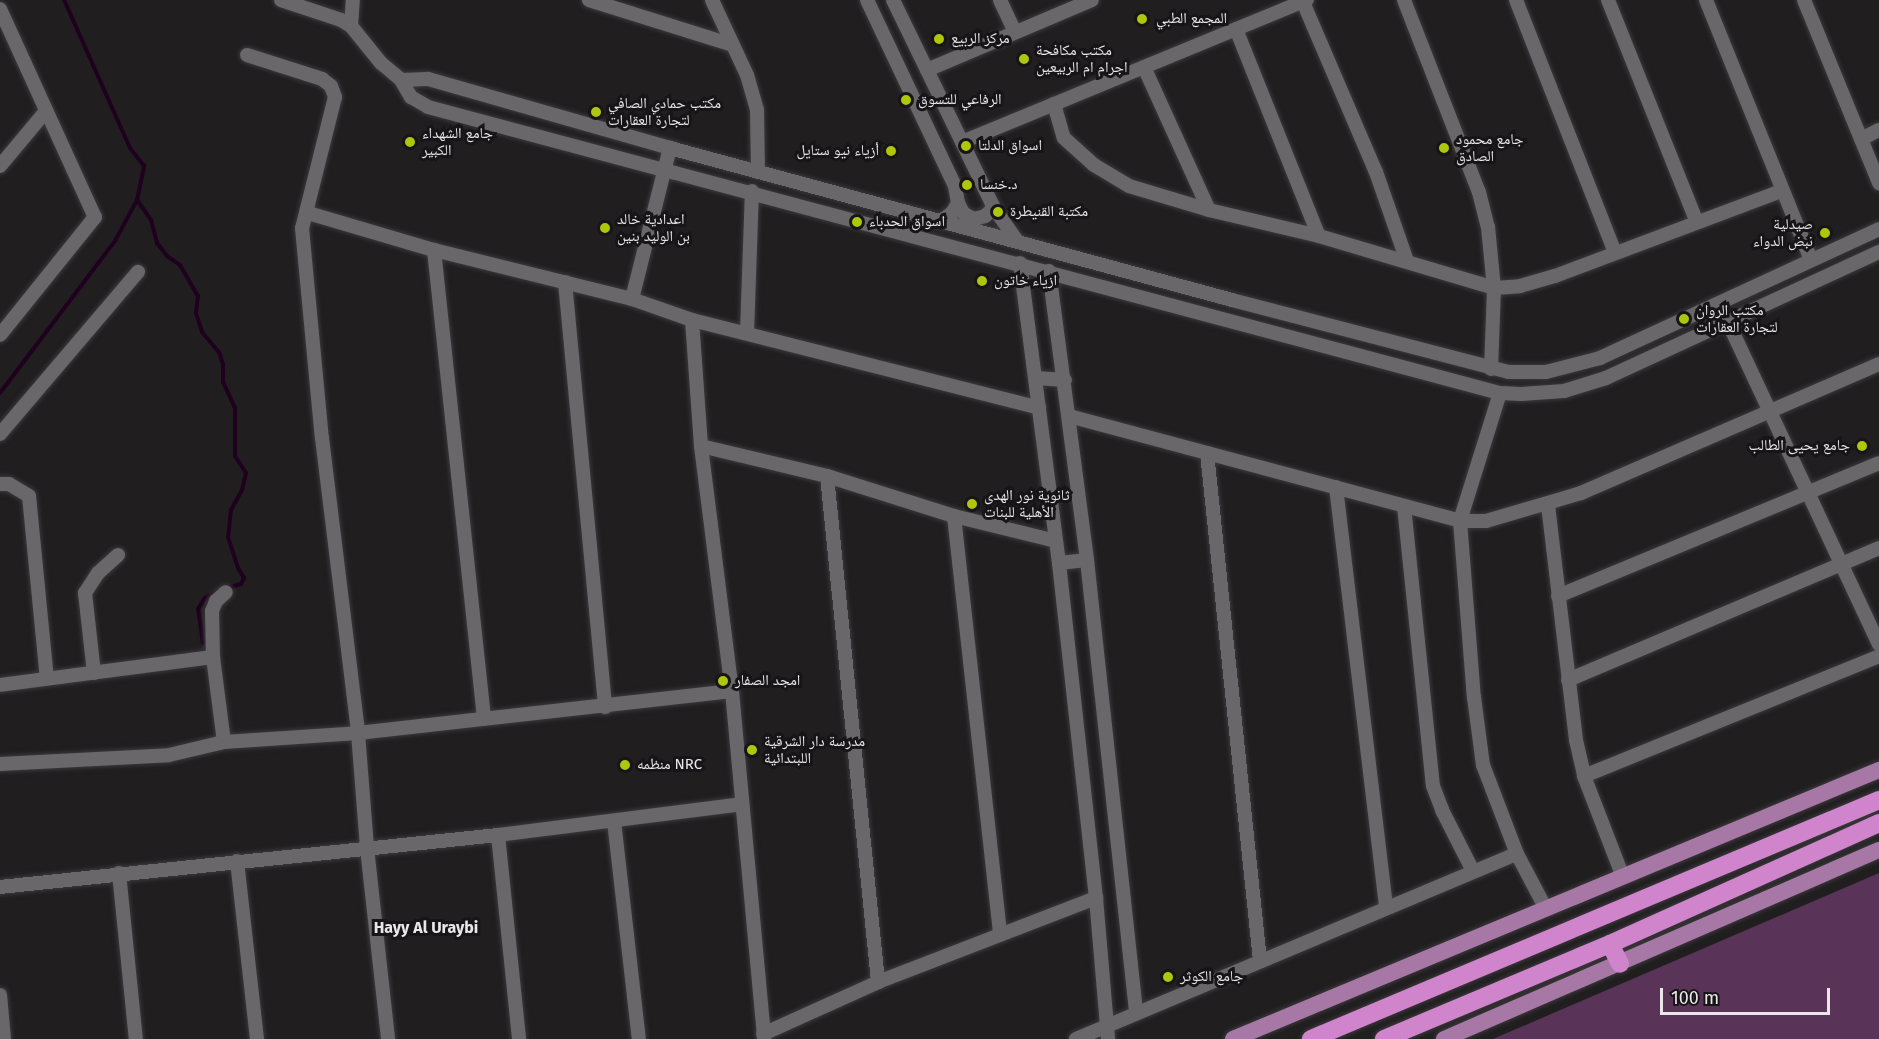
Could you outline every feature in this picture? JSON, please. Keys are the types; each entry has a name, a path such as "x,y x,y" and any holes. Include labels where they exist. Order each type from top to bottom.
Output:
{"highway":[{"path":"1311,1039 1879,800"},
{"path":"1384,1039 1610,944 1879,823"},
{"path":"1610,944 1620,964"}],"main road":[{"path":"1233,1039 1879,770"},
{"path":"1444,1039 1879,850"}],"street":[{"path":"280,0 341,20 351,26 381,63 401,80 411,97 422,105 752,191 1500,393 1543,394 1585,386 1879,252"},
{"path":"351,26 353,0"},
{"path":"589,0 733,45"},
{"path":"712,0 747,75 757,110 758,172"},
{"path":"867,0 953,181 963,213 974,219 985,216 994,208"},
{"path":"892,0 994,208 1016,240"},
{"path":"1000,0 1015,33"},
{"path":"927,70 1092,0"},
{"path":"1404,0 1479,192 1488,227 1494,288 1491,369"},
{"path":"1516,0 1615,252"},
{"path":"1608,0 1697,222"},
{"path":"1706,0 1781,191 1811,260"},
{"path":"1804,0 1879,183"},
{"path":"962,142 1305,1 1376,172 1407,261"},
{"path":"0,9 95,217 0,335"},
{"path":"1236,29 1319,236"},
{"path":"247,55 322,79 334,91 335,103 308,213 302,228 322,438 358,733 367,848 388,1039"},
{"path":"1144,67 1209,210"},
{"path":"401,80 428,79 758,172 1509,372 1546,372 1583,364 1879,228"},
{"path":"1054,104 1064,138 1094,165 1129,186 1209,210 1319,236 1494,288 1520,286 1555,276 1781,191"},
{"path":"0,166 46,111"},
{"path":"1861,139 1879,130"},
{"path":"632,299 670,148"},
{"path":"747,333 752,191"},
{"path":"942,220 952,213 958,203"},
{"path":"308,213 434,250 632,299 692,320 1039,408"},
{"path":"434,250 460,475 484,718"},
{"path":"1020,263 1059,563 1096,898 1107,1032"},
{"path":"1049,271 1087,560 1136,1013"},
{"path":"0,434 138,272"},
{"path":"564,282 605,706"},
{"path":"1227,319 1232,300"},
{"path":"1688,339 1681,335 1682,326 1708,308"},
{"path":"692,320 701,446 732,691 763,1036 878,982 1096,898"},
{"path":"1728,322 1879,644"},
{"path":"1069,416 1460,521 1486,521 1548,505 1879,364"},
{"path":"1036,378 1065,380"},
{"path":"1500,393 1460,521 1473,686 1483,765 1517,854 1546,909"},
{"path":"701,446 827,476 954,516 1056,541"},
{"path":"1207,453 1260,961"},
{"path":"1558,596 1879,463"},
{"path":"827,476 878,982"},
{"path":"0,484 9,484 29,496 47,678"},
{"path":"1336,487 1386,907"},
{"path":"1548,505 1575,740 1584,776 1623,877"},
{"path":"1404,506 1433,786 1442,810 1473,871"},
{"path":"954,516 1000,934"},
{"path":"1568,680 1879,548"},
{"path":"94,673 85,593 98,573 118,555"},
{"path":"1059,563 1087,560"},
{"path":"224,742 213,657 212,612 216,601 226,592"},
{"path":"1584,776 1879,656"},
{"path":"0,685 213,657"},
{"path":"0,764 169,755 224,742 358,733 732,691"},
{"path":"0,887 498,835 742,804"},
{"path":"614,821 639,1039"},
{"path":"498,835 519,1039"},
{"path":"1076,1039 1107,1032 1136,1013 1517,854"},
{"path":"237,861 257,1039"},
{"path":"119,873 136,1039"},
{"path":"0,995 4,1039"}],"shaded area":[{"path":"1879,873 1879,1039 1493,1039"}],"waterway":[{"path":"0,393 115,241 137,200 144,166 130,148 64,0"},
{"path":"137,200 151,220 157,243 167,256 180,265 198,296 196,313 202,332 219,352 223,364 223,382 235,408 235,456 246,473 242,490 231,510 228,537 238,568 244,578 241,584 227,588"},
{"path":"203,643 198,609 205,598 218,591"}],"place":[{"name":"المجمع الطبي","path":"1142,19"},
{"name":"مركز الربيع","path":"939,39"},
{"name":"مكتب مكافحة اجرام ام الربيعين","path":"1024,59"},
{"name":"الرفاعي للتسوق","path":"906,100"},
{"name":"مكتب حمادي الصافي لتجارة العقارات","path":"596,112"},
{"name":"جامع الشهداء الكبير","path":"410,142"},
{"name":"اسواق الدلتا","path":"966,146"},
{"name":"جامع محمود الصادق","path":"1444,148"},
{"name":"أزياء نيو ستايل","path":"891,151"},
{"name":"د.خنسا","path":"967,185"},
{"name":"مكتبة القنيطرة","path":"998,212"},
{"name":"اسواق الحدباء","path":"857,222"},
{"name":"اعدادية خالد بن الوليد بنين","path":"605,228"},
{"name":"صيدلية نبض الدواء","path":"1825,233"},
{"name":"ازياء خاتون","path":"982,281"},
{"name":"مكتب الروان لتجارة العقارات","path":"1684,319"},
{"name":"جامع يحيى الطالب","path":"1862,446"},
{"name":"ثانوية نور الهدى الأهلية للبنات","path":"972,504"},
{"name":"امجد الصفار","path":"723,681"},
{"name":"مدرسة دار الشرقية اللبتدائية","path":"752,750"},
{"name":"منظمه NRC","path":"625,765"},
{"name":"جامع الكوثر","path":"1168,977"}],"district":[{"name":"Hayy Al Uraybi","path":"426,928"}]}
